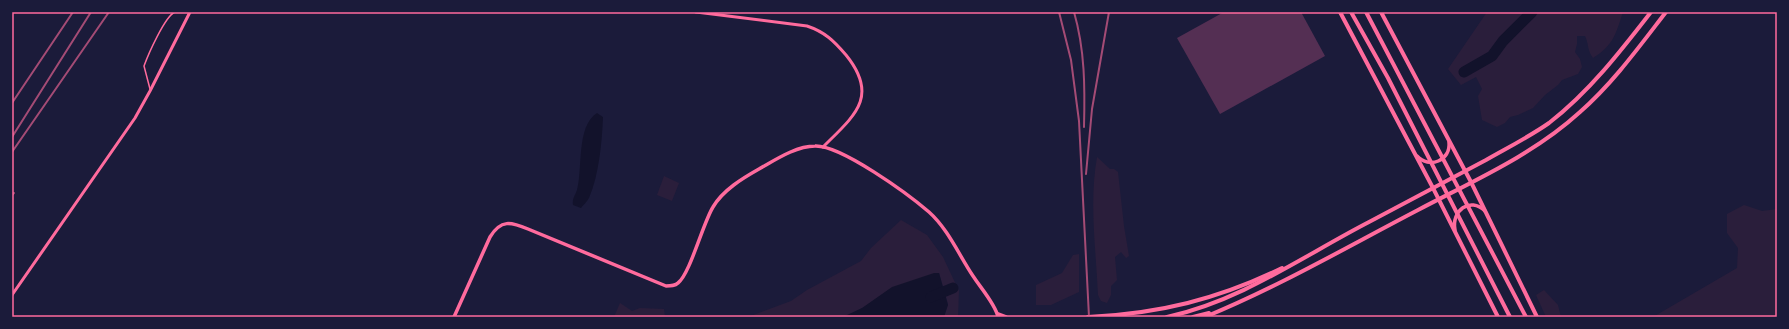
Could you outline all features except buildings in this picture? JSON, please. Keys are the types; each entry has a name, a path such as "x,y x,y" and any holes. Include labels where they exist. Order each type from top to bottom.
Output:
{"main road":[{"path":"1340,12 1439,199 1498,317"},
{"path":"1351,12 1388,78 1493,281 1510,317"},
{"path":"1366,12 1526,317"},
{"path":"1381,12 1487,213 1537,317"},
{"path":"1167,317 1202,308 1244,291 1309,254 1528,136 1561,112 1599,76 1651,12"},
{"path":"1205,317 1284,281 1525,152 1555,132 1580,112 1622,69 1666,12"},
{"path":"1088,317 1142,313 1191,303 1249,283 1309,254"},
{"path":"1192,317 1225,308"}],"street":[{"path":"12,295 134,118 150,91 189,12"},
{"path":"696,12 807,26 819,30 836,43 858,72 861,80 862,95 855,112 848,122 823,147"},
{"path":"1416,155 1425,162 1437,162 1442,160 1449,151 1449,139"},
{"path":"454,317 490,237 501,225 510,223 666,286 673,286 679,283 684,274 713,206 722,196 745,178 776,160 806,147 823,147 875,173 907,194 931,214 944,229 998,316 1006,317"},
{"path":"1455,231 1455,218 1463,207 1476,206 1482,208 1487,213"}],"lane":[{"path":"150,91 150,83 144,66 165,23 172,13 175,12"}],"shaded area":[{"path":"1487,12 1623,12 1616,32 1610,43 1593,58 1585,36 1577,36 1575,52 1580,59 1582,67 1578,74 1562,80 1533,108 1510,117 1505,123 1497,127 1482,120 1478,96 1482,89 1476,77 1461,85 1448,69"},
{"path":"597,113 603,117 599,158 592,189 588,199 581,208 573,205 573,199 579,181 581,148 590,119"},
{"path":"1097,157 1110,169 1114,169 1118,172 1129,256 1126,258 1121,252 1115,257 1117,280 1111,286 1111,295 1107,303 1101,301 1098,295 1093,209"},
{"path":"664,176 679,183 672,201 657,195"},
{"path":"1744,205 1762,211 1777,209 1777,317 1653,317 1737,268 1738,248 1727,233 1727,214"},
{"path":"901,220 927,235 943,257 959,291 958,317 944,317 948,304 939,273 843,317 748,317 791,301 807,290 861,261 871,248"},
{"path":"1079,254 1079,292 1051,305 1036,305 1036,285 1062,273 1073,255"},
{"path":"934,273 939,273 948,305 944,317 843,317 862,308 892,287"},
{"path":"1544,290 1558,305 1561,317 1546,317 1536,295"},
{"path":"620,303 632,311 640,308 664,309 665,317 614,317"}],"waterway":[{"path":"1464,72 1492,56 1503,41 1532,12"},
{"path":"931,297 953,288"}],"railway":[{"path":"12,103 73,12"},
{"path":"12,137 91,12"},
{"path":"12,152 109,12"},
{"path":"1059,12 1071,60 1079,121 1089,317"},
{"path":"1074,12 1078,26 1082,55 1084,83 1084,127"},
{"path":"1086,174 1092,109 1109,12"}]}
